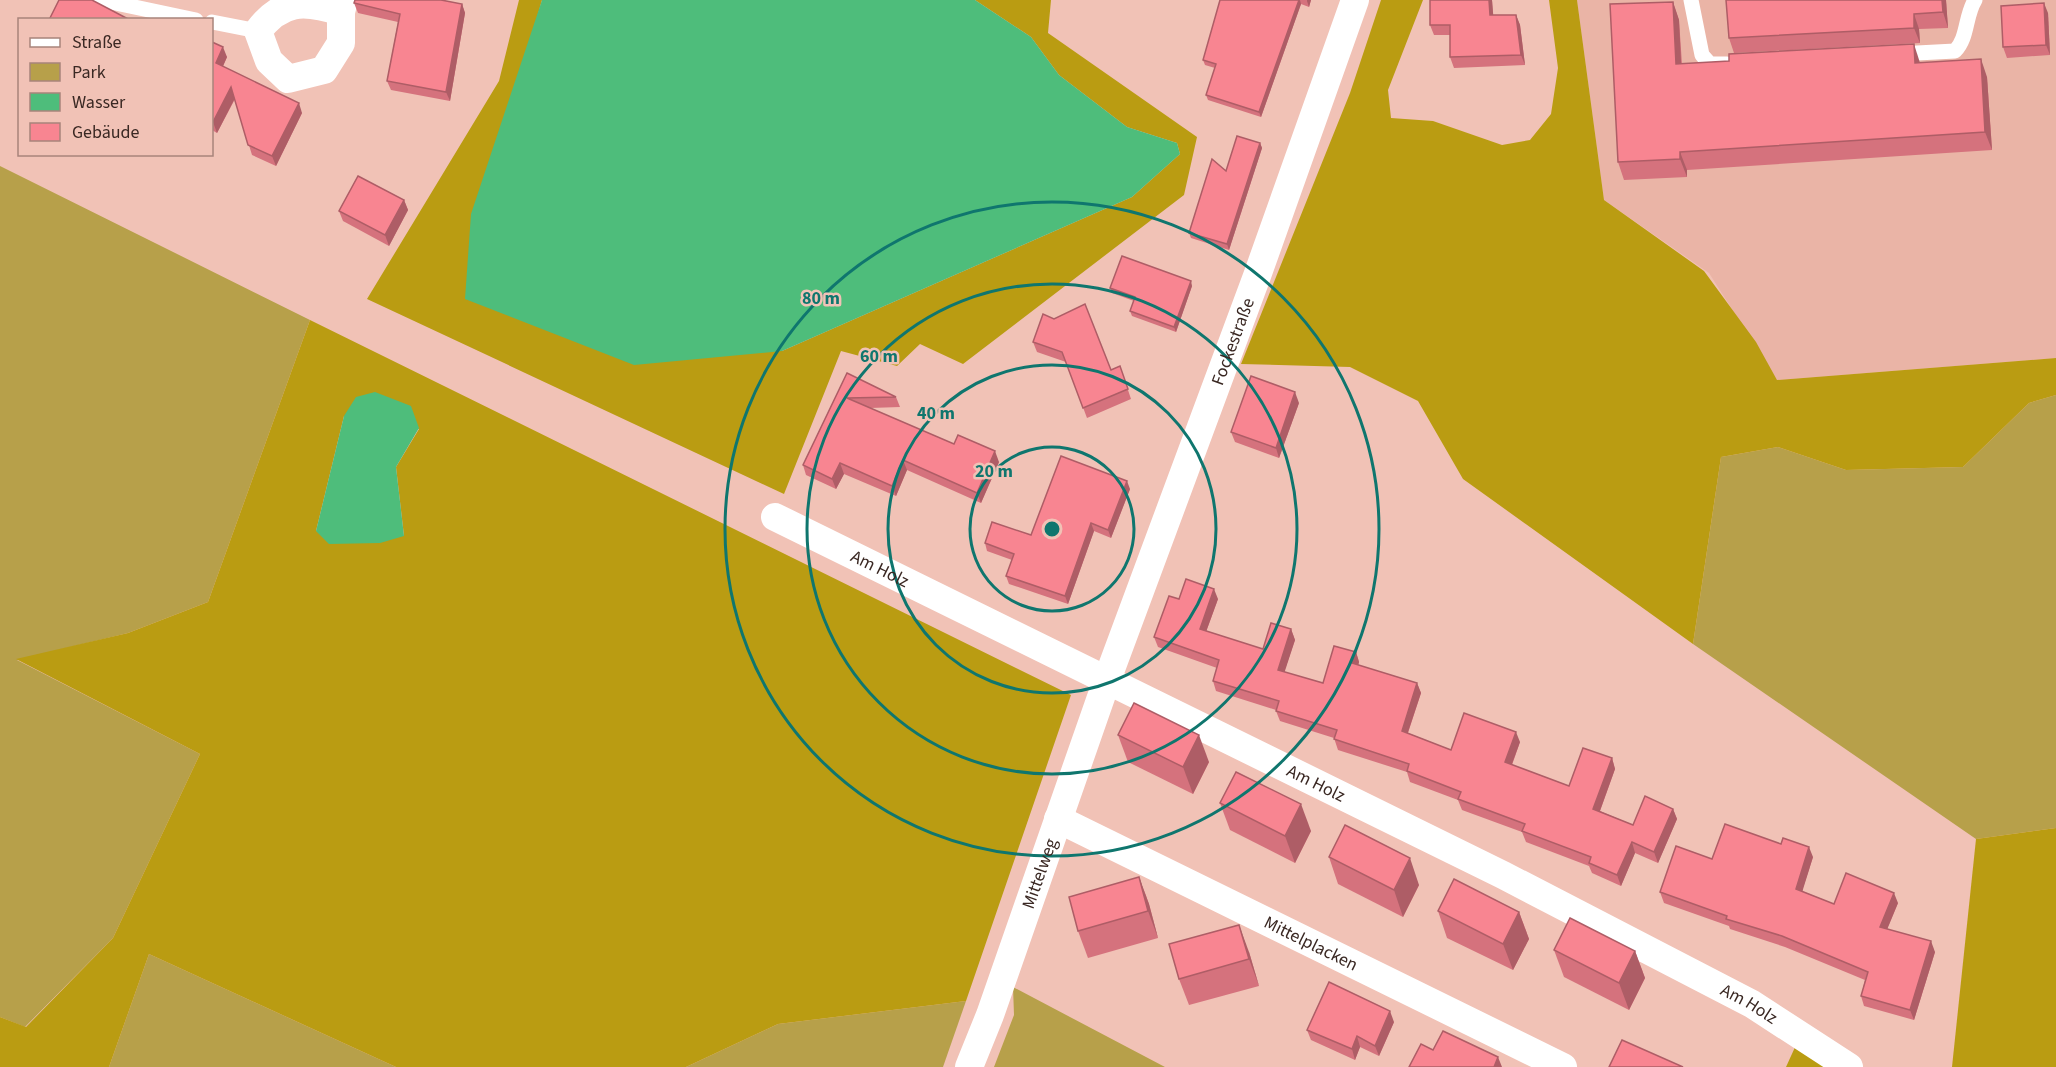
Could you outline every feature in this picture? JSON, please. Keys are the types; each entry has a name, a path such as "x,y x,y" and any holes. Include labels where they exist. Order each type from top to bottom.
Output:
{"street":[{"name":"Fockestraße","path":"1107,680 1257,276 1355,0"},
{"path":"311,1 343,6 341,43 324,70 288,79 268,61 258,31 279,5 311,1"},
{"name":"Am Holz","path":"775,517 1503,875 1731,993 1849,1067"},
{"name":"Mittelweg","path":"969,1067 990,1014 1107,680"},
{"name":"Mittelplacken","path":"1058,819 1563,1067"}],"lane":[{"path":"101,0 186,18"},
{"path":"1691,0 1702,55 1710,64 1745,63"},
{"path":"1885,55 1955,51 1963,43 1966,20 1975,0"},
{"path":"213,22 258,31"}],"shaded area":[{"path":"519,0 542,0 525,60 782,351 1132,197 1180,154 1177,143 1127,127 1059,75 1031,37 975,0 1051,0 1048,33 1197,137 1184,195 963,364 920,344 897,366 841,351 784,494 367,299 499,81"},
{"path":"1381,0 1423,0 1388,90 1391,118 1433,121 1502,145 1530,140 1551,114 1558,68 1549,0 1577,0 1604,200 1704,271 1756,342 1777,380 2056,358 2056,395 2029,403 1963,467 1846,470 1778,447 1721,457 1693,644 1463,479 1418,401 1350,367 1241,364 1350,93"},
{"path":"1577,0 2056,0 2056,358 1777,380 1709,273 1604,200"},
{"path":"310,320 1071,695 966,1001 778,1024 686,1067 396,1067 149,954 109,1067 0,1067 0,1017 26,1027 113,938 200,754 16,659 128,633 208,602","holes":["344,416 419,429 396,467 404,536 316,531"]},
{"path":"2056,828 2056,1067 1952,1067 1976,839"},
{"path":"1796,1045 1830,1067 1786,1067"}],"green space":[{"path":"0,166 310,320 208,602 128,633 17,660 200,754 113,938 25,1027 0,1017"},
{"path":"2056,395 2056,828 1976,839 1693,644 1721,457 1778,447 1846,470 1963,467 2029,403"},
{"path":"149,954 396,1067 109,1067"},
{"path":"1013,987 1165,1067 994,1067 1014,1015"},
{"path":"966,1001 943,1067 686,1067 778,1024"}],"water":[{"path":"542,0 975,0 1031,37 1059,75 1127,127 1177,143 1180,154 1132,197 782,351 634,365 465,299 471,214"},
{"path":"375,392 411,406 419,428 396,467 404,536 380,543 329,544 316,531 344,416 356,397"}],"building":[{"path":"59,0 92,0 126,18 50,18"},
{"path":"355,0 441,0 462,4 446,92 387,81 400,14 354,3"},
{"path":"1220,0 1299,0 1259,112 1206,95 1216,64 1203,60"},
{"path":"1430,0 1489,0 1490,15 1516,15 1521,55 1450,57 1450,25 1430,25"},
{"path":"1726,0 1942,0 1943,12 1914,14 1914,28 1729,38"},
{"path":"1673,2 1676,64 1729,61 1729,54 1914,44 1915,63 1981,59 1985,132 1680,152 1680,159 1618,162 1610,4"},
{"path":"2044,3 2046,45 2003,47 2001,6"},
{"path":"213,42 223,47 216,63 299,103 272,156 248,145 231,87 213,122"},
{"path":"1237,136 1260,143 1227,244 1189,233 1212,159 1226,171"},
{"path":"358,176 404,200 385,235 339,211"},
{"path":"1122,256 1191,281 1174,327 1130,311 1135,297 1110,288"},
{"path":"1085,304 1111,370 1120,366 1128,389 1083,408 1062,352 1033,342 1043,314 1054,319"},
{"path":"847,373 896,397 847,398 954,444 958,435 995,451 977,493 903,460 892,486 840,463 832,479 803,465"},
{"path":"1251,376 1295,392 1276,448 1231,432"},
{"path":"1061,456 1127,481 1108,530 1091,523 1065,596 1006,576 1014,554 985,543 992,522 1031,535"},
{"path":"1186,579 1214,589 1200,629 1263,649 1271,623 1291,629 1278,670 1323,683 1334,646 1356,652 1352,663 1417,683 1402,731 1451,750 1464,713 1516,732 1505,762 1569,786 1583,748 1612,758 1593,809 1633,825 1645,796 1673,809 1654,852 1632,842 1617,875 1589,863 1591,857 1522,831 1525,824 1458,799 1461,792 1407,771 1409,764 1334,739 1337,730 1276,711 1279,701 1213,681 1219,660 1154,637 1169,596 1179,599"},
{"path":"1134,703 1199,735 1183,767 1118,735"},
{"path":"1236,772 1301,804 1285,836 1220,803"},
{"path":"1725,824 1781,844 1783,838 1809,847 1796,889 1834,904 1846,873 1894,893 1880,927 1931,941 1910,1010 1861,996 1868,972 1782,936 1726,919 1727,916 1660,892 1676,846 1712,859"},
{"path":"1345,825 1410,858 1394,890 1329,857"},
{"path":"1139,877 1148,911 1078,931 1069,897"},
{"path":"1454,879 1519,912 1503,944 1438,911"},
{"path":"1570,918 1635,951 1619,983 1554,950"},
{"path":"1239,925 1249,959 1179,979 1169,944"},
{"path":"1329,982 1390,1011 1375,1046 1357,1036 1352,1049 1307,1030"},
{"path":"1443,1031 1498,1057 1494,1067 1409,1067 1421,1044 1433,1050"},
{"path":"1622,1040 1683,1067 1609,1067"}]}
